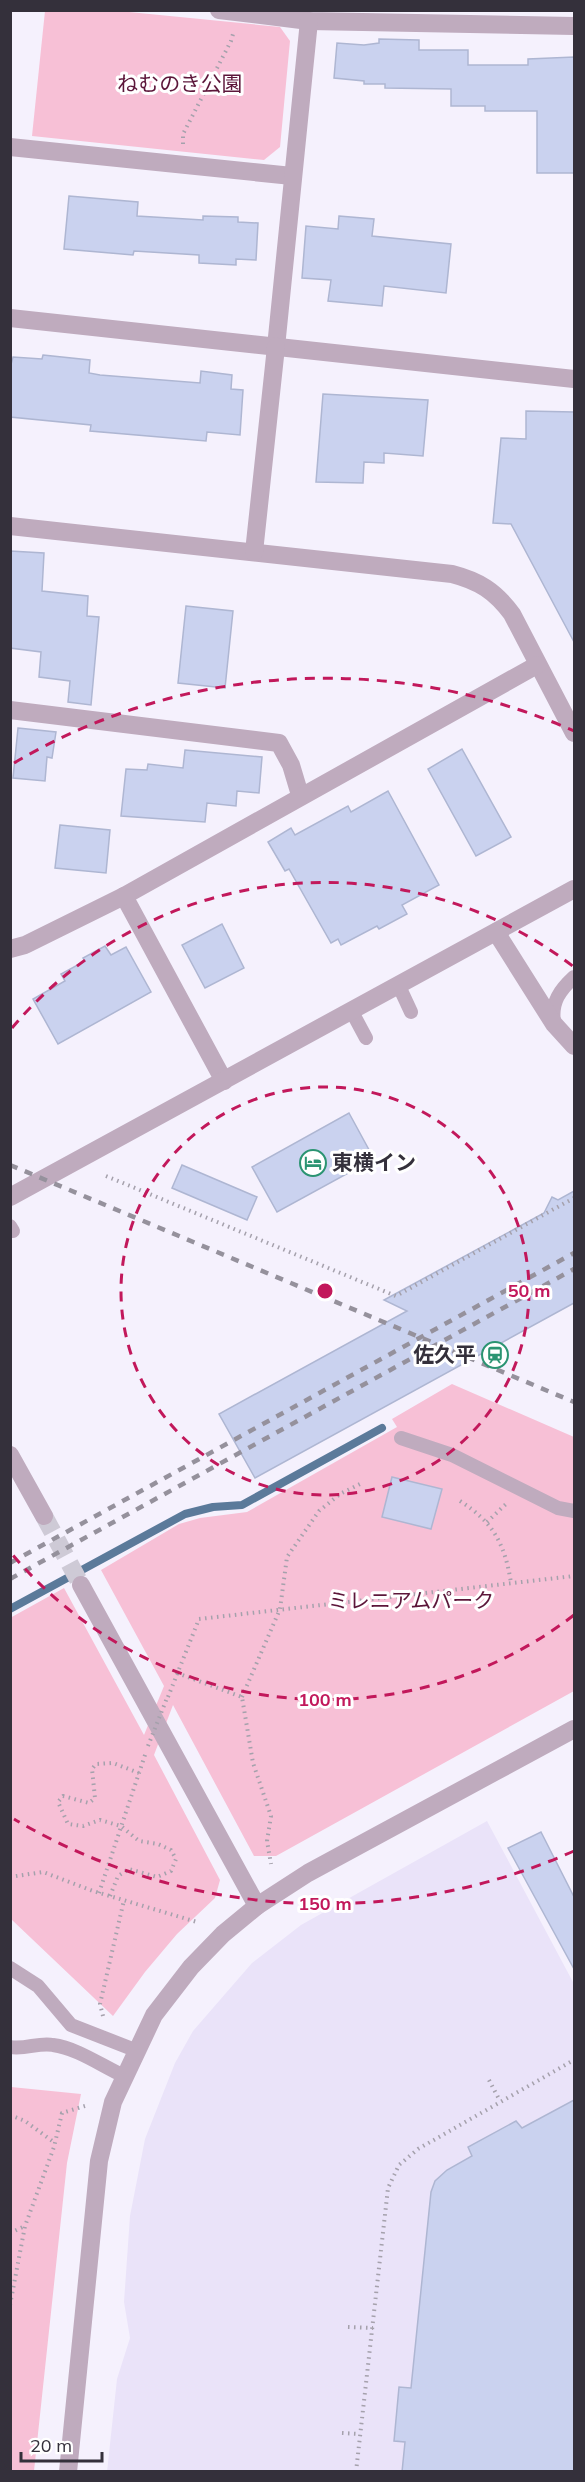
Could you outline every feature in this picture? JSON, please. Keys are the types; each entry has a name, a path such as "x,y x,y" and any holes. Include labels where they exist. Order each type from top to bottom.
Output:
{"street":[{"path":"228,11 309,21 574,26"},
{"path":"254,552 309,21"},
{"path":"10,147 292,176"},
{"path":"10,318 574,379"},
{"path":"10,526 452,574 479,581 502,600 512,614 574,733"},
{"path":"10,950 25,945 124,896 300,795 537,665"},
{"path":"10,710 279,743 291,765 300,795"},
{"path":"10,1197 574,889"},
{"path":"124,896 224,1081"},
{"path":"496,932 554,1024 574,1046"},
{"path":"10,1455 44,1516"},
{"path":"81,1585 256,1906"},
{"path":"68,2472 99,2161 113,2102 135,2050 154,2015 191,1967 223,1934 256,1906 308,1873 574,1729"}],"lane":[{"path":"554,1024 555,1002 563,988 574,977"},
{"path":"398,984 411,1012"},
{"path":"351,1010 366,1038"},
{"path":"401,1438 452,1455 558,1508 574,1511"},
{"path":"10,1968 38,1986 71,2025 135,2050"},
{"path":"10,2047 21,2050 52,2044 124,2076"}],"path":[{"path":"182,164 183,134 231,41 228,11"},
{"path":"106,1176 396,1296 574,1198"},
{"path":"270,1864 267,1841 270,1816 253,1763 242,1697 280,1609 287,1557 319,1511 339,1494 362,1483"},
{"path":"460,1501 487,1522 507,1556 511,1583"},
{"path":"99,1893 148,1746 199,1619 574,1576"},
{"path":"177,1673 242,1697"},
{"path":"110,1896 118,1876 129,1869 157,1877 171,1871 176,1859 171,1850 158,1844 140,1841 121,1826 100,1820 83,1826 68,1824 58,1802 63,1796 89,1803 95,1798 92,1769 96,1764 113,1763 139,1773"},
{"path":"10,1877 43,1872 99,1893 197,1922"},
{"path":"109,2040 100,2004 124,1900"},
{"path":"356,2472 388,2188 399,2165 418,2149 574,2060"},
{"path":"489,2080 500,2101"},
{"path":"10,2305 25,2226 55,2143 62,2113 85,2106"},
{"path":"10,2115 25,2121 55,2143"},
{"path":"10,2233 25,2226"},
{"path":"348,2327 373,2328"},
{"path":"342,2433 360,2434"}],"shaded area":[{"path":"487,1821 574,1984 574,2471 107,2472 117,2379 130,2338 124,2302 130,2216 145,2139 175,2063 193,2031 252,1963 301,1925"}],"green space":[{"name":"ねむのき公園","path":"45,11 119,11 280,27 290,41 280,147 264,160 32,136"},
{"name":"ミレニアムパーク","path":"452,1384 574,1437 574,1691 276,1856 254,1856 173,1705 154,1755 220,1880 215,1898 177,1934 145,1972 113,2016 11,1919 10,1618 64,1588 144,1735 164,1686 101,1570 179,1524 200,1518 247,1512 397,1427 392,1419"},
{"path":"11,2087 81,2094 67,2163 34,2471 11,2471"}],"building":[{"path":"379,39 419,40 419,50 468,50 468,65 528,65 528,59 574,57 574,173 537,173 537,111 485,111 485,106 451,106 451,89 385,88 385,84 364,84 364,81 334,78 337,43 364,45 379,43"},
{"path":"69,196 138,202 137,216 203,220 203,216 238,217 238,222 258,223 256,260 236,259 236,265 199,263 199,255 134,251 133,255 64,249"},
{"path":"339,216 374,219 372,236 451,244 446,293 384,286 382,306 328,301 331,280 302,278 306,226 338,229"},
{"path":"43,355 90,360 89,373 100,375 200,383 201,371 232,375 231,389 243,390 240,435 207,432 206,441 90,431 91,425 10,417 10,368 13,357 42,359"},
{"path":"323,394 428,400 423,456 384,453 384,463 364,462 363,483 316,482"},
{"path":"526,411 574,412 574,642 511,524 493,523 501,438 526,439"},
{"path":"10,551 44,553 42,591 88,596 87,616 99,617 91,705 68,702 70,681 39,677 41,652 10,648"},
{"path":"186,606 233,611 225,688 178,683"},
{"path":"18,728 56,732 52,758 47,757 45,781 13,778"},
{"path":"462,749 511,837 476,856 428,769"},
{"path":"185,750 262,757 259,793 237,791 236,806 207,803 205,822 121,816 126,769 147,770 148,764 183,768"},
{"path":"388,791 439,885 402,905 407,914 379,929 377,926 341,945 338,939 331,943 289,869 285,871 268,842 291,828 295,835 348,806 351,812"},
{"path":"60,825 110,830 106,873 55,868"},
{"path":"222,924 244,968 205,988 182,945"},
{"path":"105,946 111,955 126,947 151,992 58,1044 33,999 65,981 61,974 85,961 83,958"},
{"name":"東横イン","path":"349,1113 374,1159 277,1212 252,1167"},
{"path":"182,1165 257,1197 247,1220 172,1188"},
{"path":"574,1191 574,1303 255,1478 219,1414 407,1311 384,1300 544,1213 552,1197 558,1200"},
{"path":"392,1477 442,1489 431,1529 382,1517"},
{"path":"541,1832 574,1897 574,1969 508,1848"},
{"path":"574,2100 574,2472 402,2472 405,2442 394,2441 399,2387 411,2388 431,2192 435,2181 447,2170 472,2156 468,2147 516,2121 522,2128"}],"waterway":[{"path":"10,1609 185,1514 213,1507 242,1505 382,1428"}],"tunnel":[{"path":"44,1516 81,1585"}],"railway":[{"path":"10,1165 574,1402"},
{"path":"10,1563 574,1253"},
{"path":"10,1579 574,1269"}],"place":[{"name":"東横イン","path":"313,1163"},
{"name":"佐久平","path":"495,1355"}]}
